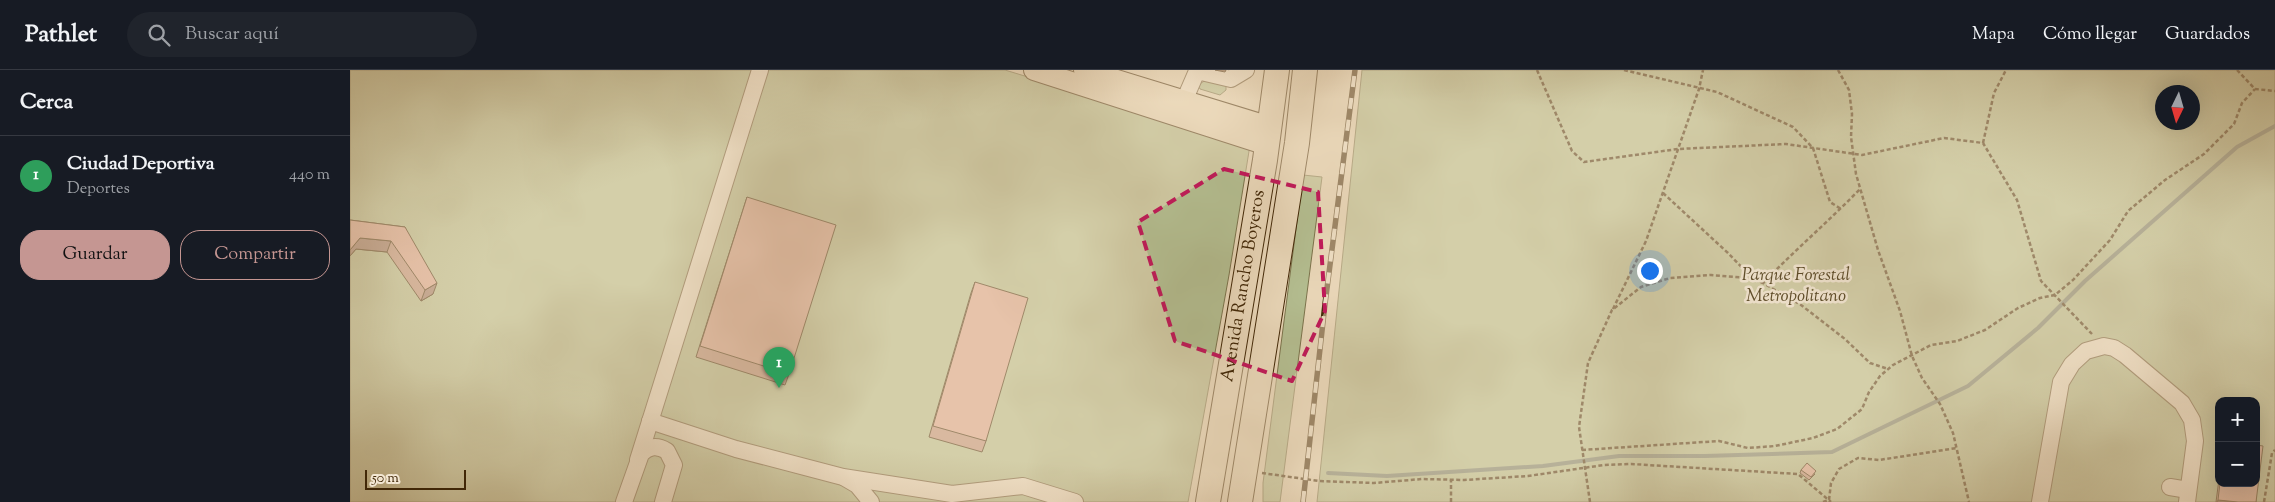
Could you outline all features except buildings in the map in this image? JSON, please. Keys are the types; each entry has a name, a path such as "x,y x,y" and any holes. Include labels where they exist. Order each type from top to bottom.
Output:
{"highway":[{"name":"Avenida Rancho Boyeros","path":"1208,502 1268,142 1277,70"},
{"name":"Avenida Rancho Boyeros","path":"1240,502 1289,193 1304,71"},
{"path":"1289,193 1290,152 1268,142 1288,123 1295,94 1304,71"}],"main road":[{"path":"1034,70 1268,142"},
{"path":"1084,70 1184,101 1268,142"}],"lane":[{"path":"638,460 760,70"},
{"path":"1184,101 1198,71 1231,79 1246,70"},
{"path":"2040,502 2062,382 2072,364 2086,352 2104,346 2114,348 2125,355 2182,403 2192,420 2195,441 2188,496 2170,487"},
{"path":"650,421 744,451 843,477 952,494 1023,486 1075,502"},
{"path":"624,502 640,454 651,447 662,448 671,455 674,465 663,502"},
{"path":"843,477 857,485 871,502"}],"path":[{"path":"1537,70 1572,151 1584,162 1678,149 1786,144 1862,155 1944,138 1983,143"},
{"path":"1624,70 1717,92 1793,127 1813,148 1830,202 1841,209"},
{"path":"1590,502 1579,427 1588,363 1646,241 1699,89 1703,70"},
{"path":"1838,70 1849,90 1852,114 1851,137 1860,189 1868,211 1886,278 1900,312 1912,356 1922,378 1940,404 1954,433 1969,502"},
{"path":"2006,70 1994,93 1983,143 2016,200 2041,281 2104,346"},
{"path":"2237,70 2244,80 2255,89 2275,91"},
{"path":"1582,450 1719,441 1748,448 1775,446 1813,438 1837,429 1862,409 1869,392 1888,370 1931,345 1957,341 1985,330 2018,308 2040,298 2055,295 2073,280 2110,240 2128,211 2165,180 2204,154 2234,124 2242,103 2255,89"},
{"path":"1763,283 1799,246 1841,209 1860,189"},
{"path":"1663,193 1753,280"},
{"path":"1612,310 1641,287 1670,278 1711,275 1753,280 1763,283 1801,305 1845,339 1870,362 1888,370"},
{"path":"1830,501 1831,483 1839,469 1858,458 1879,460 1957,448"},
{"path":"2264,502 2274,452"},
{"path":"1245,470 1297,478 1365,483 1422,479 1451,480 1528,476 1604,465 1631,464 1699,470 1798,474 1830,501"},
{"path":"1451,480 1451,502"},
{"path":"1823,502 1830,501"}],"highlighted area":[{"path":"1224,169 1318,192 1325,311 1292,381 1175,341 1138,222"}],"green space":[{"path":"350,70 1005,70 1250,145 1229,275 1188,502 350,502"},
{"name":"Parque Forestal Metropolitano","path":"1362,70 2275,70 2275,502 1317,502"},
{"path":"1206,80 1226,85 1226,90 1220,95 1200,89 1198,85"},
{"path":"1303,175 1322,177 1280,502 1263,502 1263,483"}],"waterway":[{"path":"1328,473 1387,476 1543,466 1619,456 1705,456 1832,452 1968,386 2038,328 2085,281 2237,147 2275,126"}],"railway":[{"path":"1303,502 1325,304 1355,70"}],"place":[{"name":"Ciudad Deportiva","path":"779,388"}]}
